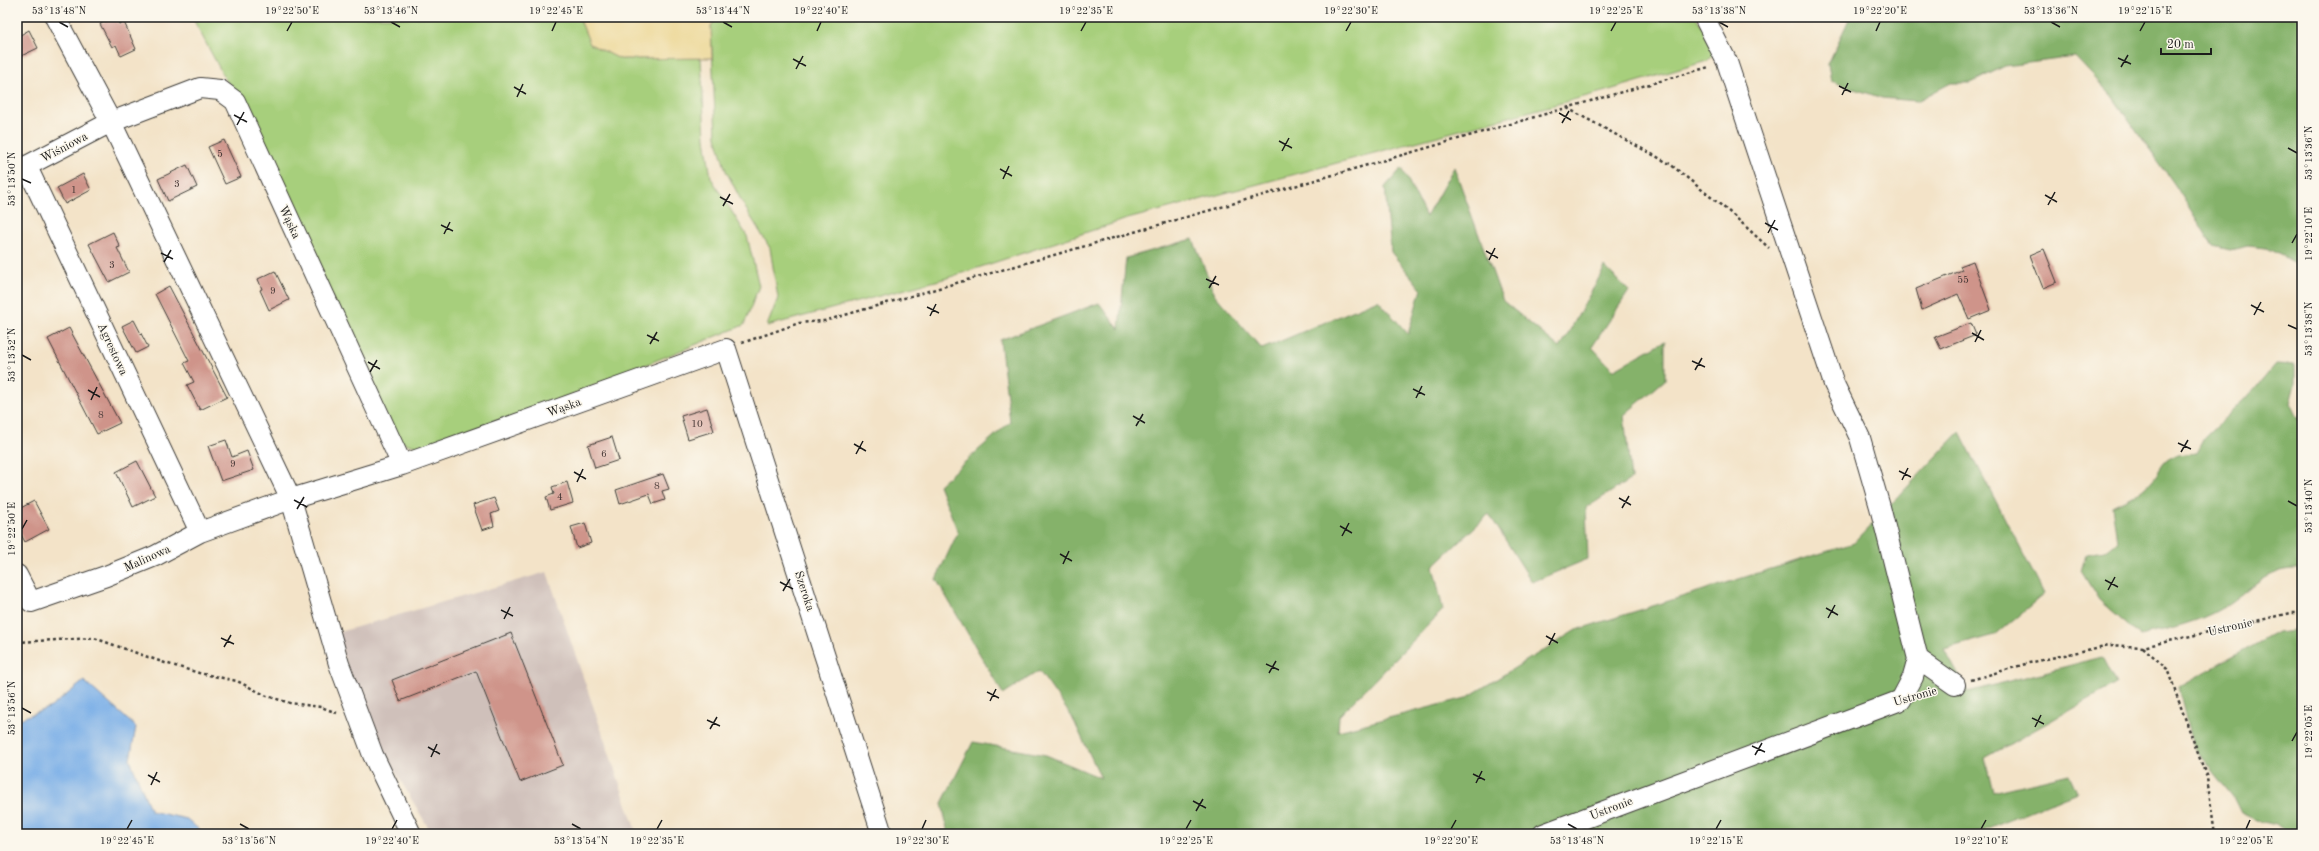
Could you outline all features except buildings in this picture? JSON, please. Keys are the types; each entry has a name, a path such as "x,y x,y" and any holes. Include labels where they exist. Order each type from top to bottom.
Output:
{"street":[{"path":"55,17 111,122 291,499 339,664 373,754 411,834"},
{"path":"1704,17 1727,62 1834,384 1860,438 1880,507 1918,659 1954,685"},
{"name":"Wąska","path":"111,122 200,88 220,90 235,101 402,465"},
{"name":"Wiśniowa","path":"22,169 111,122"},
{"name":"Agrestowa","path":"22,169 200,532"},
{"name":"Wąska","path":"291,499 402,465 726,349"},
{"name":"Szeroka","path":"726,349 882,834"},
{"name":"Malinowa","path":"17,575 24,605 155,556 200,532 291,499"},
{"name":"Ustronie","path":"1543,834 1900,700 1914,677 1918,659"}],"path":[{"path":"726,349 799,323 824,322 1727,62"},
{"path":"1566,108 1670,164 1733,215 1774,253"},
{"name":"Ustronie","path":"1954,685 2029,664 2109,645 2143,647 2291,613 2302,613"},
{"path":"17,642 94,638 165,663 199,673 237,681 267,696 290,703 321,707 360,721"},
{"path":"2143,647 2167,669 2207,778 2215,834"}],"shaded area":[{"path":"547,572 637,834 432,834 362,715 336,633"}],"green space":[{"path":"192,17 579,17 590,44 620,59 701,58 705,138 711,178 747,236 759,286 744,325 529,412 422,448 397,441 273,168"},
{"path":"717,17 1696,17 1718,50 1707,61 1606,91 1124,220 947,278 767,326 778,298 770,248 743,204 726,171 716,137 711,26"},
{"path":"1850,17 2302,17 2302,266 2266,248 2248,246 2230,250 2213,246 2175,185 2112,96 2075,57 2005,66 1971,83 1951,83 1917,101 1882,98 1831,81 1828,64"},
{"path":"1454,167 1503,301 1560,348 1605,267 1629,291 1592,347 1613,370 1665,341 1665,380 1624,415 1631,479 1586,508 1588,559 1532,582 1489,514 1433,566 1443,610 1339,716 1338,731 1466,698 1576,630 1854,543 1960,432 2044,594 1995,635 1944,649 1968,692 2102,657 2116,684 1985,758 1993,792 2069,774 2077,792 1973,834 948,834 942,803 973,742 1046,755 1101,778 1072,717 1039,671 1003,694 936,579 958,532 939,485 1010,422 1000,340 1099,303 1119,329 1126,258 1193,239 1215,295 1262,349 1378,300 1408,334 1421,289 1391,252 1385,187 1402,168 1426,217"},
{"path":"2276,364 2295,365 2295,384 2290,403 2298,420 2302,412 2302,569 2289,569 2268,575 2214,613 2183,624 2140,636 2099,600 2081,571 2086,554 2104,551 2117,541 2112,506 2143,489 2151,482 2168,460 2183,454 2196,453 2204,438 2254,390"},
{"path":"2302,629 2302,834 2290,834 2275,825 2258,821 2241,813 2233,797 2193,747 2178,687 2278,632"}],"sand":[{"path":"579,17 717,17 711,26 712,58 620,59 590,44"}],"water":[{"path":"84,681 136,727 130,760 151,811 187,819 204,834 17,834 17,720 51,707"}]}
